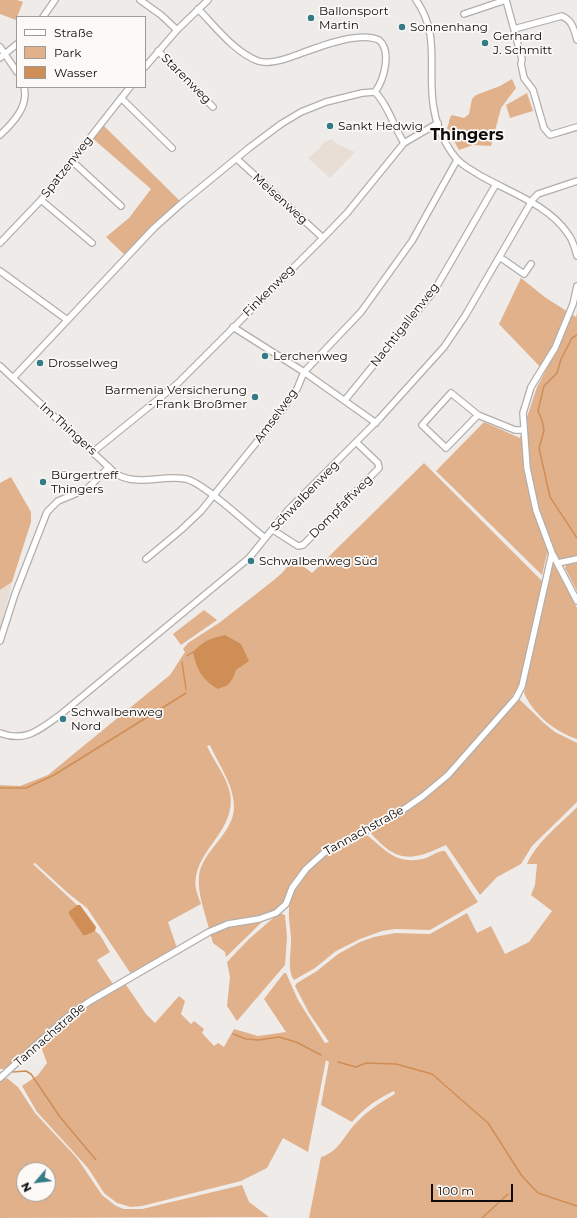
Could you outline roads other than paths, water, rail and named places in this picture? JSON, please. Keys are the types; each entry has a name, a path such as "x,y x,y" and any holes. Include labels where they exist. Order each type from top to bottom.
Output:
{"street":[{"path":"44,16 55,0"},
{"path":"140,0 161,14 177,30"},
{"path":"146,66 177,30 208,0"},
{"path":"416,0 430,29 433,50 433,102 438,123 446,144 457,160 531,203 561,224 570,235 577,256"},
{"path":"464,14 506,0 522,59 521,64 524,78 533,90 544,128 550,135 577,127"},
{"path":"198,9 236,47 259,62 281,60 348,38 363,36 379,40 386,48 384,72 380,85 375,92"},
{"path":"514,29 562,16 568,19 573,25 577,40"},
{"path":"0,58 16,45"},
{"path":"0,47 16,70"},
{"name":"Starenweg","path":"158,51 213,107"},
{"path":"0,135 11,124 25,102 24,88"},
{"name":"Spatzenweg","path":"0,242 41,200 129,88"},
{"path":"375,92 380,98 396,131 404,143"},
{"path":"13,378 66,319 154,228 182,203 281,124 301,112 326,102 362,93 375,92"},
{"path":"121,98 172,148"},
{"name":"Finkenweg","path":"93,452 161,398 323,238 347,213 404,143 438,123"},
{"name":"Meisenweg","path":"237,159 323,238"},
{"name":"Amselweg","path":"146,559 182,530 201,511 212,495 277,417 297,389 304,372 361,312 412,241 457,160"},
{"path":"72,161 121,206"},
{"path":"531,203 538,194 577,181"},
{"name":"Nachtigallenweg","path":"345,400 434,291 496,184"},
{"path":"41,200 92,242"},
{"name":"Schwalbenweg","path":"0,733 9,736 28,736 60,715 222,582 249,558 288,510 376,423 436,357 465,316 531,203"},
{"path":"500,258 524,274 531,264"},
{"path":"0,271 66,319"},
{"path":"577,286 573,304 554,348 528,394 523,413 523,430 527,468 536,510 552,553 577,601"},
{"path":"233,327 304,372 376,423"},
{"name":"Im Thingers","path":"0,366 116,474 131,480 186,479 195,482 265,538"},
{"path":"478,415 446,448 422,425 450,393 478,415 515,430 523,430"},
{"name":"Dompfaffweg","path":"273,530 298,546 303,545 379,468 378,463 356,443"},
{"path":"0,641 15,594 47,512 58,502 87,490 109,466"},
{"name":"Tannachstraße","path":"0,1078 66,1018 90,1001 228,924 259,919 276,913 286,904 292,888 315,860 325,852 398,814 448,775 519,693 552,553"},
{"path":"558,563 577,559"}],"water":[{"path":"225,635 241,644 249,661 236,670 228,685 218,689 208,682 201,674 196,664 193,652 208,640"},
{"path":"77,905 80,905 96,927 95,931 87,935 83,935 69,914 69,911"}],"waterway":[{"path":"577,335 572,338 561,359 557,373 544,386 538,411 542,420 544,431 539,448 550,497 577,538"},
{"path":"187,656 193,652"},
{"path":"182,662 186,689"},
{"path":"0,788 26,788 54,775 186,693"},
{"path":"233,1034 246,1039 259,1040 279,1037 296,1042 321,1055"},
{"path":"338,1062 356,1067 366,1063 396,1064 432,1074 488,1123 522,1176 538,1193 577,1206"},
{"path":"13,1072 26,1071 31,1074 60,1117 96,1160"},
{"path":"482,1218 508,1194"}],"place":[{"name":"Ballonsport Martin","path":"311,18"},
{"name":"Sonnenhang","path":"402,27"},
{"name":"Gerhard J. Schmitt","path":"485,43"},
{"name":"Sankt Hedwig","path":"330,126"},
{"name":"Lerchenweg","path":"265,356"},
{"name":"Drosselweg","path":"40,363"},
{"name":"Barmenia Versicherung - Frank Broßmer","path":"255,397"},
{"name":"Bürgertreff Thingers","path":"43,482"},
{"name":"Schwalbenweg Süd","path":"251,561"},
{"name":"Schwalbenweg Nord","path":"63,719"}],"district":[{"name":"Thingers","path":"467,135"}]}
